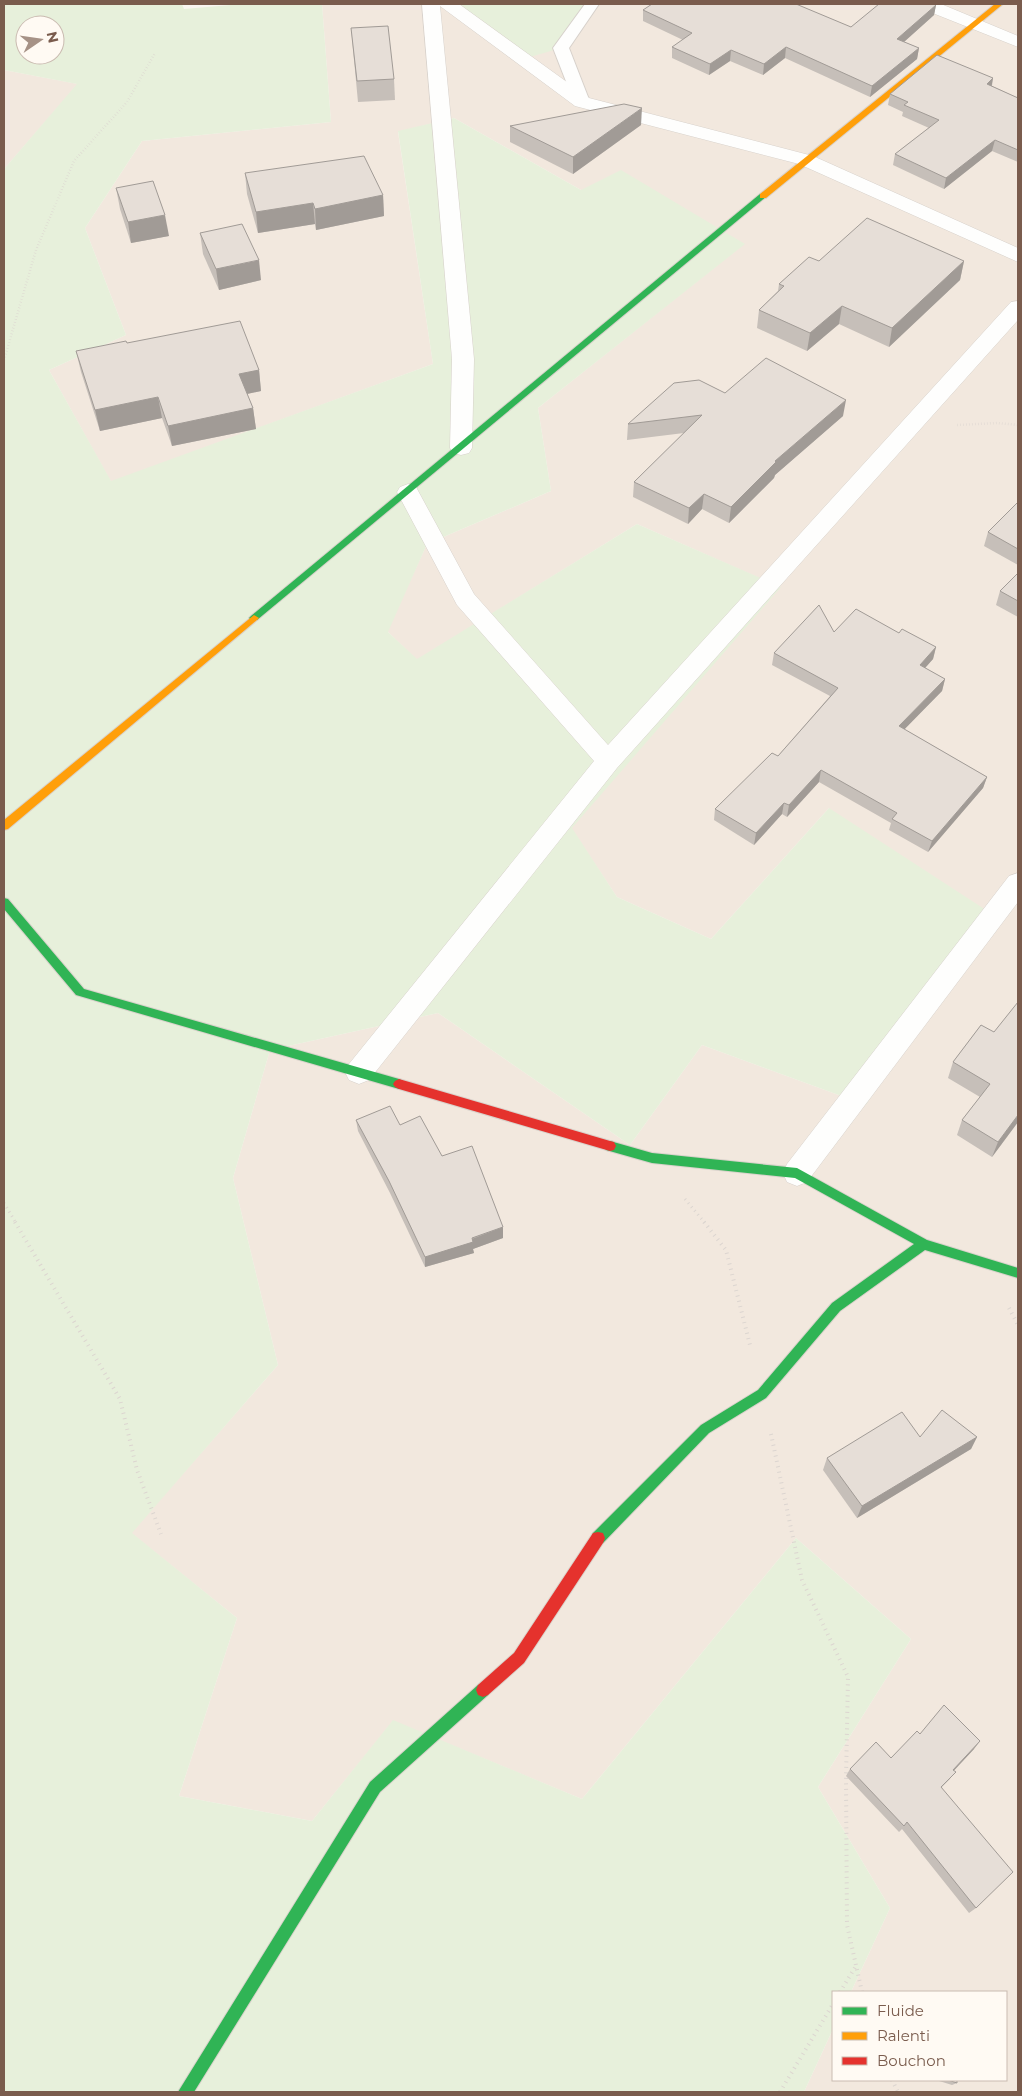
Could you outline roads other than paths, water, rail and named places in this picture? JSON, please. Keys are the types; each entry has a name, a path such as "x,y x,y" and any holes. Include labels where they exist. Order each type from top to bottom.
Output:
{"street":[{"path":"431,4 463,359 461,448"},
{"path":"448,4 582,102 806,160 1018,256"},
{"path":"926,4 1018,42"},
{"path":"4,826 806,160 1000,4"},
{"path":"359,1072 608,761 1018,307"},
{"path":"408,492 465,598 608,761"},
{"path":"797,1173 1018,883"},
{"path":"4,902 80,992 652,1158 797,1173 924,1244 1018,1273"},
{"path":"185,2092 375,1787 519,1658 599,1536 705,1429 762,1394 836,1307 924,1244"}],"lane":[{"path":"582,102 562,48 592,4"}]}
